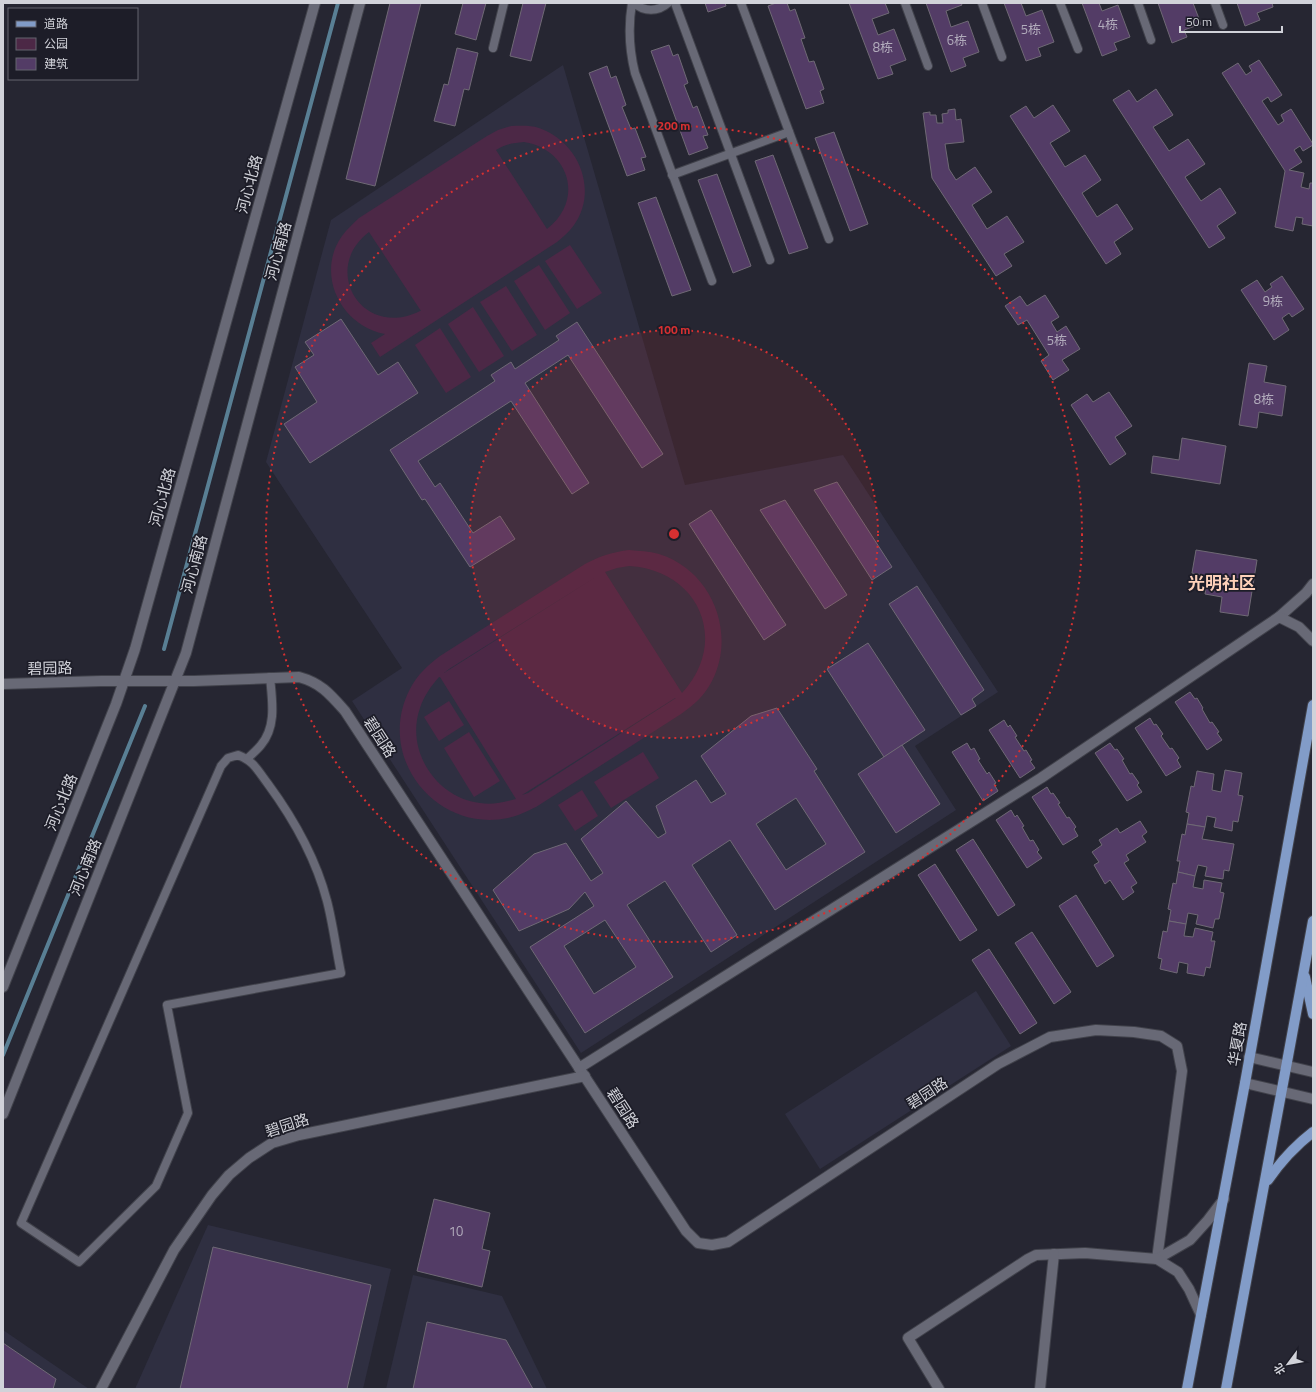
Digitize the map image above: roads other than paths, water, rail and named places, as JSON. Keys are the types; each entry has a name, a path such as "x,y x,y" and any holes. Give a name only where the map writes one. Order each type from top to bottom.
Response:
{"main road":[{"name":"华夏路","path":"1187,1389 1250,1057 1313,704"},
{"path":"1226,1389 1266,1184 1281,1091 1313,921"},
{"path":"1304,971 1313,1014"},
{"path":"1266,1184 1286,1155 1313,1132"}],"street":[{"name":"河心北路","path":"3,987 135,650 314,3"},
{"name":"河心南路","path":"3,1114 188,645 360,3"},
{"path":"582,1072 1041,778 1279,617 1306,593 1313,584"},
{"path":"1279,617 1300,627 1313,641"},
{"name":"碧园路","path":"3,684 299,677 313,681 330,694 346,711 686,1231 698,1243 712,1245 728,1242 998,1064 1050,1037 1096,1030 1134,1032 1161,1036 1177,1046 1182,1071 1157,1259"},
{"path":"1250,1057 1313,1072"},
{"name":"碧园路","path":"101,1389 174,1250 212,1195 229,1175 248,1158 272,1143 299,1135 582,1072"},
{"path":"1245,1083 1313,1099"},
{"path":"1157,1259 1190,1240 1208,1220 1224,1198"},
{"path":"939,1389 908,1338 1036,1255 1085,1253 1157,1259 1178,1272 1189,1289 1201,1315"},
{"path":"1040,1389 1054,1254"}],"lane":[{"path":"493,48 504,3"},
{"path":"633,3 638,7 652,10 659,9 668,3"},
{"path":"633,3 629,30 631,59 634,73 712,281"},
{"path":"675,3 770,260"},
{"path":"741,3 829,239"},
{"path":"905,3 928,66"},
{"path":"982,3 1002,57"},
{"path":"1060,3 1078,49"},
{"path":"1138,3 1151,40"},
{"path":"1215,3 1223,25"},
{"path":"672,175 789,132"},
{"path":"248,758 261,745 268,735 272,723 273,711 270,677"},
{"path":"238,755 248,758 278,798 298,831 314,865 326,900 340,972 167,1005 188,1113 156,1186 79,1262 21,1223 221,766 228,758 238,755"}],"waterway":[{"path":"164,649 338,3"},
{"path":"3,1055 145,706"}],"district":[{"name":"光明社区","path":"1222,583"}]}
